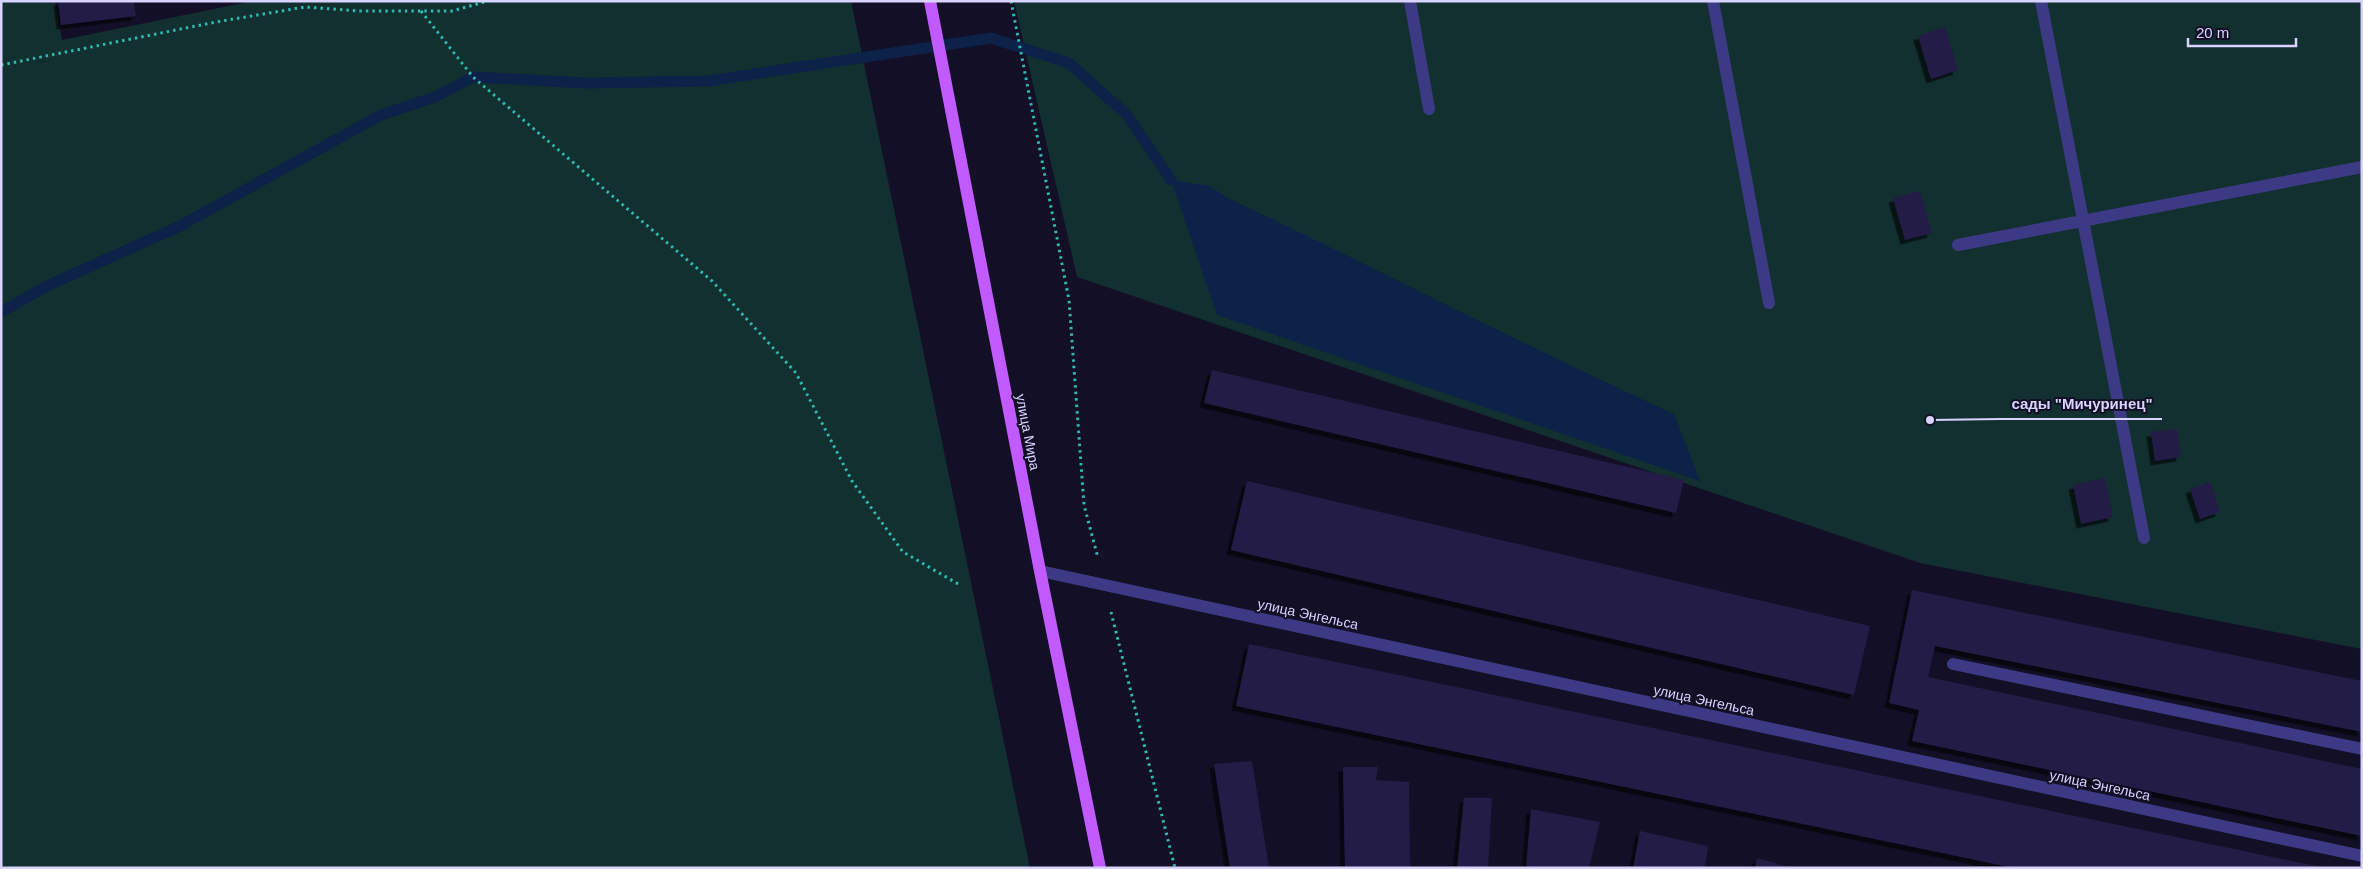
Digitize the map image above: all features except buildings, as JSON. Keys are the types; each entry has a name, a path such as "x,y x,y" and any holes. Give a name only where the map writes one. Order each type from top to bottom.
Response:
{"main road":[{"name":"улица Мира","path":"930,1 1040,571 1100,868"}],"lane":[{"path":"1410,1 1429,109"},
{"path":"1713,1 1769,303"},
{"path":"2041,1 2144,538"},
{"path":"1958,245 2362,167"},
{"name":"улица Энгельса","path":"1040,571 2362,856"},
{"path":"1953,664 2362,749"}],"path":[{"path":"1,65 112,45 216,22 305,7 358,11 452,11 488,1"},
{"path":"1011,1 1069,300 1084,505 1099,562"},
{"path":"421,11 473,77 712,281 796,373 852,481 904,552 960,585"},
{"path":"1111,610 1175,868"}],"green space":[{"path":"1,1 55,1 62,40 253,1 851,1 1030,868 1,868"},
{"path":"1014,1 2362,1 2362,649 1920,563 1077,277"}],"water":[{"path":"1171,180 1210,186 1226,197 1561,361 1674,414 1700,481 1217,315"}],"waterway":[{"path":"1,312 47,286 178,227 381,115 435,97 473,77 586,83 708,81 991,38 1069,63 1127,115 1171,180"}],"place":[{"name":"сады \"Мичуринец\"","path":"1930,420"}]}
